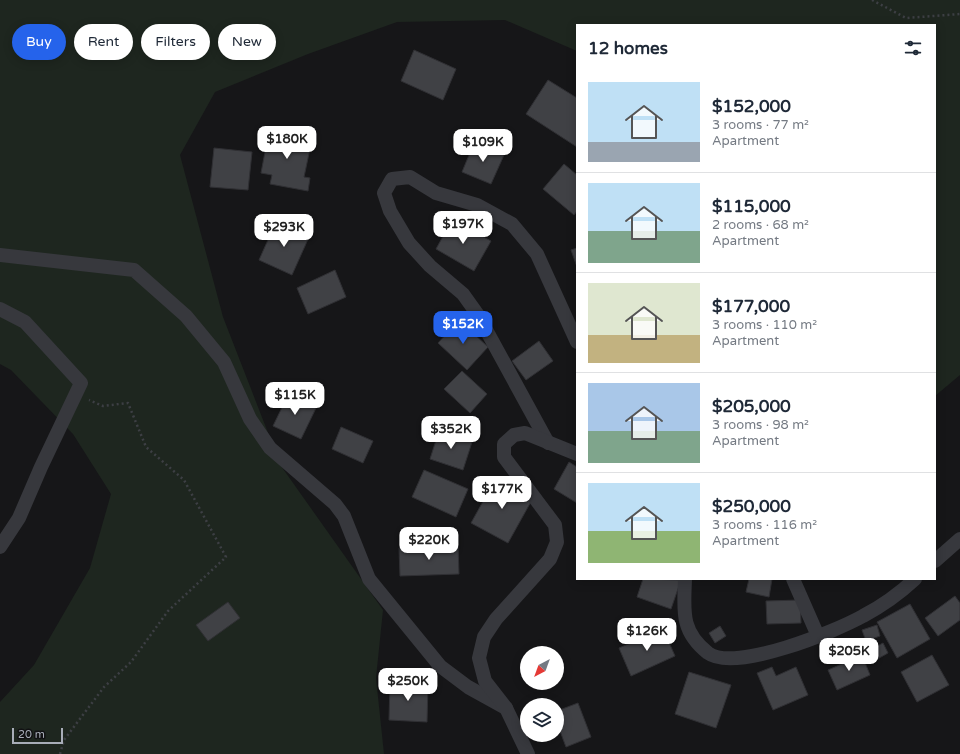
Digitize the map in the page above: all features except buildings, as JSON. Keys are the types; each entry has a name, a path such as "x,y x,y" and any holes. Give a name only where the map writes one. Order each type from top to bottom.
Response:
{"street":[{"path":"548,442 478,315 463,294 430,266 409,244 390,211 384,193 392,178 410,178 436,193 477,205 512,224 537,254 576,340"},
{"path":"0,254 134,270 186,316 224,362 250,419 270,448 335,504 344,516 369,578 440,666 468,687 506,708"},
{"path":"0,308 25,322 81,383 41,467 19,518 0,547"},
{"path":"528,754 506,708 485,681 479,658 484,637 496,619 550,559 557,542 555,525 504,457 504,444 514,435 525,433 576,454"},
{"path":"936,560 960,539"},
{"path":"685,580 684,615 692,637 709,654 730,659 757,657 818,636 863,616 902,591 914,580"},
{"path":"793,580 818,636"}],"path":[{"path":"872,0 906,18 960,14"},
{"path":"60,754 64,740 104,687 131,662 168,611 226,557 184,480 146,447 128,403 103,406 90,401 81,383"}],"shaded area":[{"path":"0,0 960,0 960,375 936,395 936,24 576,24 576,51 505,20 397,22 308,54 215,92 180,155 223,317 281,466 383,610 376,678 384,754 0,754 0,702 34,665 90,568 111,494 73,434 11,370 0,364"}]}
